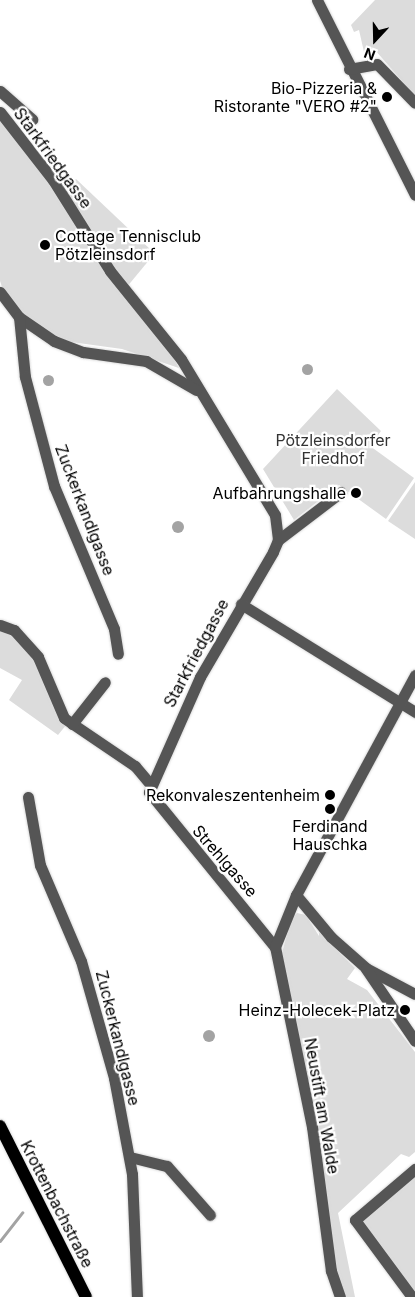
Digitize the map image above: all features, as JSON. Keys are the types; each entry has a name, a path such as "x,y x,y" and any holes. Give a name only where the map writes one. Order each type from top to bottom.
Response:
{"main road":[{"name":"Krottenbachstraße","path":"0,1126 86,1297"}],"street":[{"path":"318,0 348,69 415,194"},
{"path":"348,69 377,64 415,103"},
{"name":"Starkfriedgasse","path":"0,90 32,118"},
{"name":"Starkfriedgasse","path":"0,112 53,180 110,270 162,332 269,502 278,540"},
{"name":"Starkfriedgasse","path":"1,295 19,317 65,346 146,361 202,394"},
{"name":"Zuckerkandlgasse","path":"19,317 25,377 54,486 114,629 118,654"},
{"name":"Starkfriedgasse","path":"151,785 200,677 278,540 341,492"},
{"path":"241,604 399,705 415,712"},
{"name":"Strehlgasse","path":"0,625 14,630 38,657 64,718 128,760 151,785 152,799 275,947"},
{"path":"275,947 296,894 415,675"},
{"path":"72,724 104,682"},
{"name":"Zuckerkandlgasse","path":"28,797 40,864 87,980 130,1157 137,1297"},
{"path":"296,894 331,937 366,968 415,994"},
{"name":"Neustift am Walde","path":"275,947 312,1127 330,1262 340,1297"},
{"path":"366,968 415,1041"},
{"path":"130,1157 167,1166 210,1215"},
{"path":"412,1297 355,1220 415,1169"}],"green space":[{"path":"375,0 415,0 415,96 375,50 364,52 359,30 354,32 351,25"},
{"name":"Cottage Tennisclub Pötzleinsdorf","path":"0,121 44,172 164,340 179,368 122,349 64,341 20,313 5,296 0,281"},
{"path":"76,179 151,250 150,259 126,288 65,189"},
{"name":"Pötzleinsdorfer Friedhof","path":"337,389 381,431 370,446 414,478 386,519 339,485 294,520 263,469"},
{"path":"415,482 415,539 388,521"},
{"path":"0,628 12,632 40,663 67,724 58,735 9,700 22,680 0,668"},
{"path":"297,913 306,915 319,936 319,932 355,968 347,979 367,990 415,1052 415,1152 409,1157 401,1154 338,1213 355,1297 345,1297 333,1264 323,1163 282,953 291,919"},
{"path":"415,1165 415,1297 351,1219"}],"shaded area":[{"path":"307,363 313,369 307,375 301,369"},
{"path":"48,374 54,380 48,386 42,380"},
{"path":"178,521 184,527 178,533 172,527"},
{"path":"211,1030 214,1031 214,1041 207,1042 204,1041 203,1034 204,1031"}],"waterway":[{"path":"0,1241 22,1213"}],"place":[{"name":"Bio-Pizzeria & Ristorante \"VERO #2\"","path":"387,97"},
{"name":"Cottage Tennisclub Pötzleinsdorf","path":"45,245"},
{"name":"Aufbahrungshalle","path":"356,493"},
{"name":"Rekonvaleszentenheim","path":"330,795"},
{"name":"Ferdinand Hauschka","path":"330,809"},
{"name":"Heinz-Holecek-Platz","path":"405,1010"}]}
